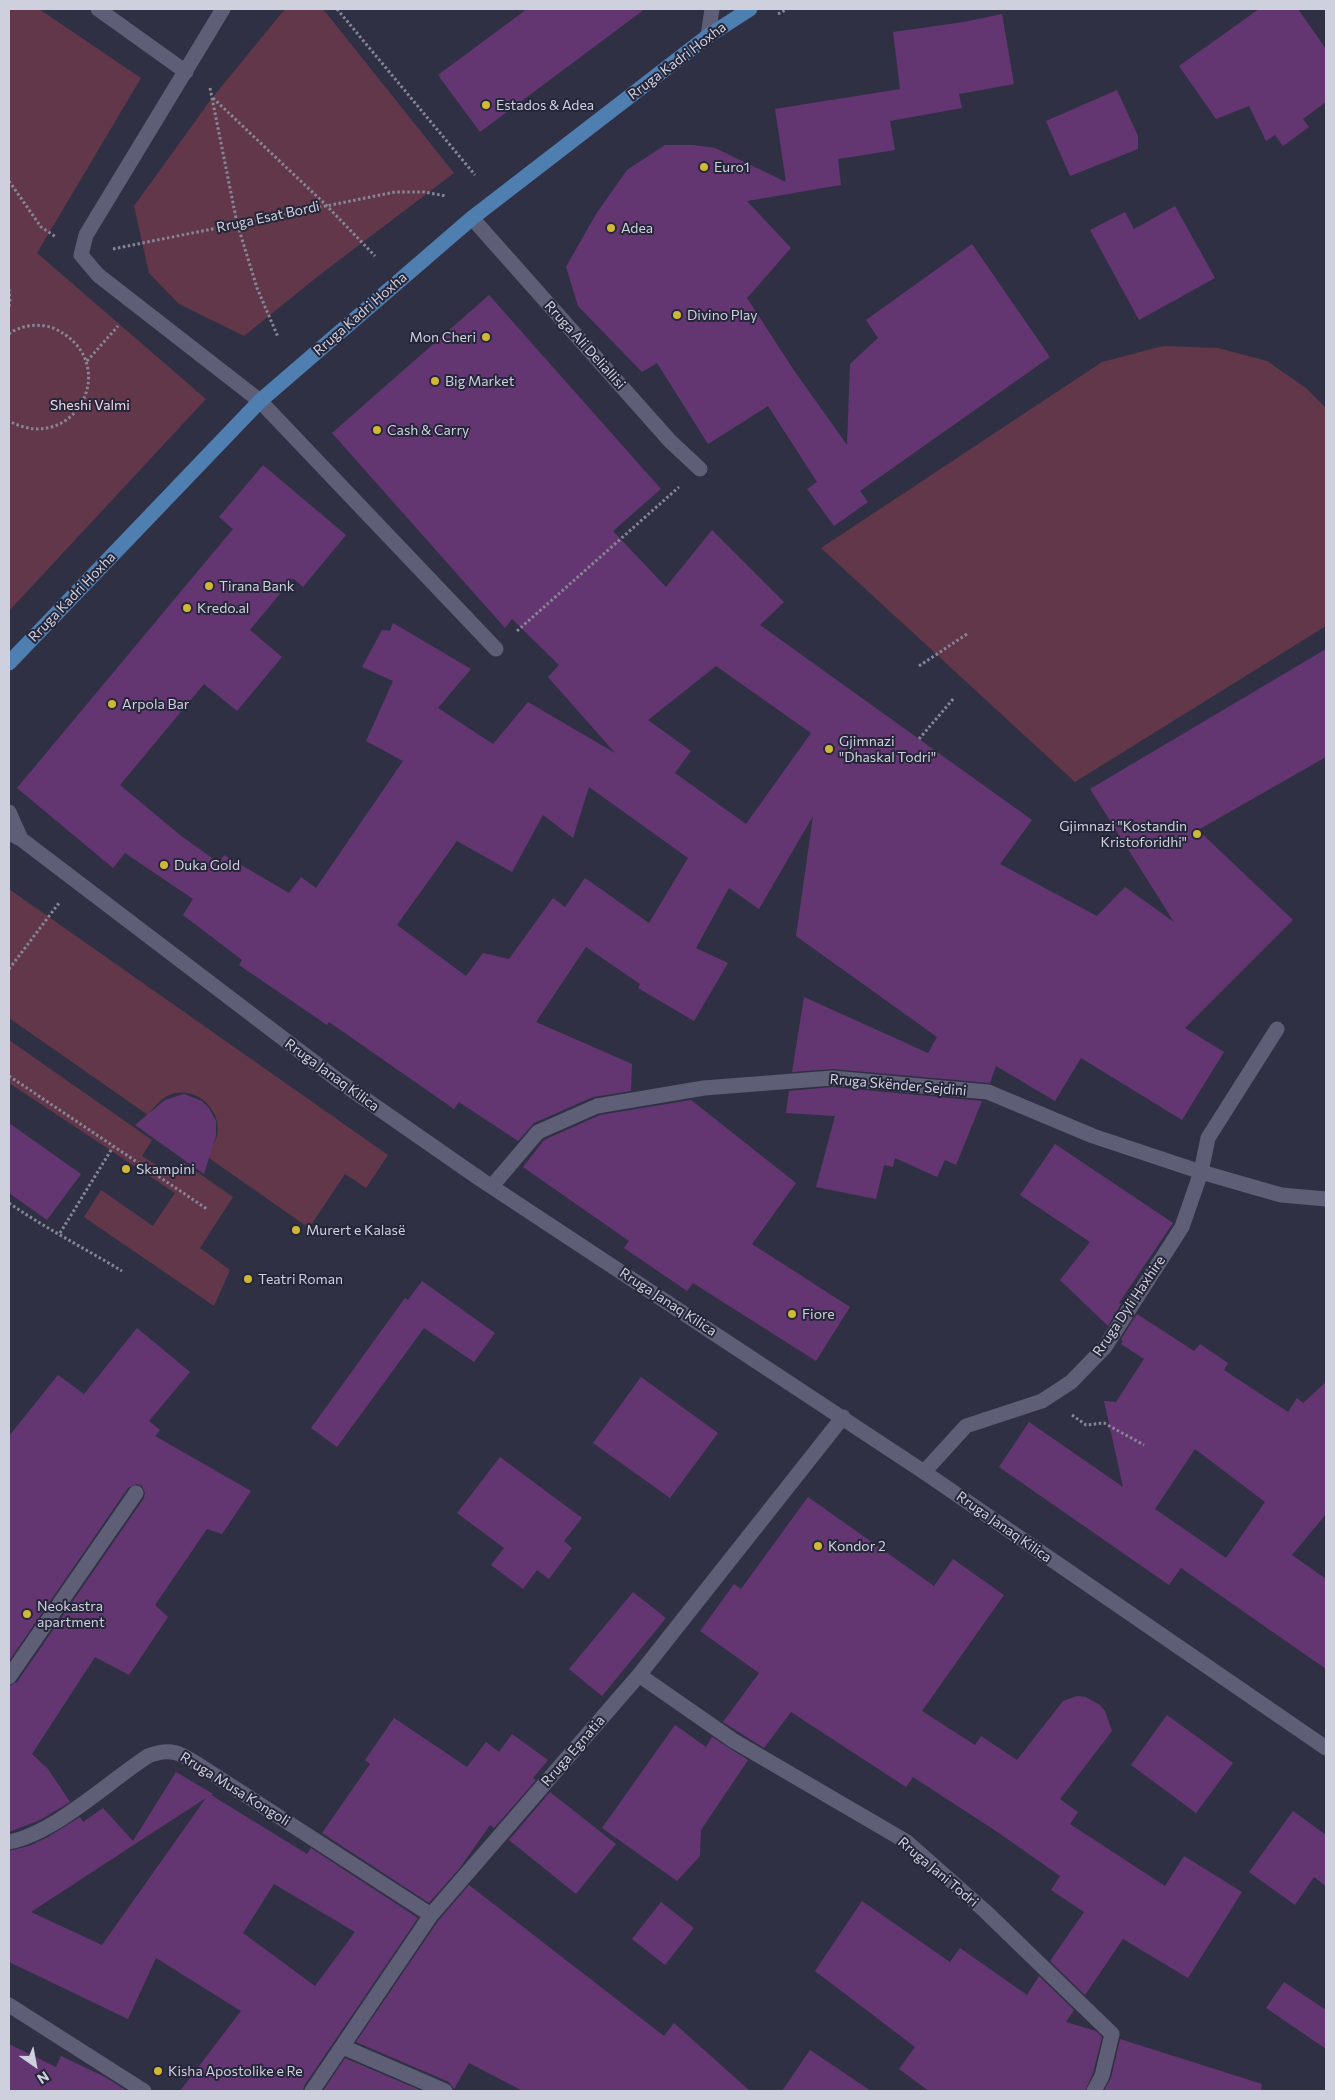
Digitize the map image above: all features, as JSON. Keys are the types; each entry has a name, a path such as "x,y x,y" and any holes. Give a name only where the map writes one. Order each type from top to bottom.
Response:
{"main road":[{"name":"Rruga Kadri Hoxha","path":"9,663 260,401 472,218 708,36 750,9"}],"street":[{"path":"98,9 186,72"},
{"path":"223,9 186,72 152,123 86,235 81,255 98,275 260,401 496,649"},
{"path":"708,36 712,9"},
{"name":"Rruga Ali Deliallisi","path":"472,218 670,441 700,469"},
{"path":"9,812 15,836"},
{"name":"Rruga Janaq Kilica","path":"15,836 339,1081 492,1186 843,1417 1326,1748"},
{"name":"Rruga Dyli Haxhire","path":"924,1472 966,1426 1042,1401 1072,1382 1105,1347 1182,1227 1201,1172 1208,1138 1277,1028"},
{"name":"Rruga Skënder Sejdini","path":"492,1186 538,1132 597,1106 704,1088 832,1078 988,1092 1093,1136 1201,1172"},
{"path":"1201,1172 1281,1195 1326,1200"},
{"name":"Rruga Egnatia","path":"312,2091 431,1914 639,1675 843,1417"},
{"path":"9,1676 136,1493"},
{"name":"Rruga Jani Todri","path":"639,1675 734,1742 907,1842 985,1911 1112,2034 1102,2076 1094,2091"},
{"name":"Rruga Musa Kongoli","path":"9,1842 18,1840 56,1822 148,1756 158,1752 176,1752 200,1765 431,1914"},
{"path":"9,2005 144,2091"},
{"path":"343,2047 445,2091"}],"path":[{"path":"337,9 475,175"},
{"path":"209,82 237,223 257,288 278,337"},
{"path":"212,98 326,205 375,256"},
{"path":"9,181 41,227 56,238"},
{"name":"Rruga Esat Bordi","path":"109,250 395,192 424,192 446,196"},
{"path":"9,289 9,307"},
{"path":"9,334 29,325 48,326 64,333 78,345 87,361 89,377 86,394 79,408 67,420 52,428 36,430 20,428 9,421"},
{"path":"87,361 119,325"},
{"path":"496,649 700,469"},
{"path":"919,666 967,634"},
{"path":"918,739 954,698"},
{"path":"9,969 62,899"},
{"path":"9,1076 206,1209"},
{"path":"60,1233 113,1146"},
{"path":"9,1202 41,1225 60,1233 122,1271"},
{"path":"1048,1396 1086,1425 1104,1422 1144,1446"}],"green space":[{"name":"Sheshi Valmi","path":"9,9 39,9 141,78 37,253 206,399 9,611"},
{"path":"285,9 323,9 454,173 317,277 244,336 179,304 149,273 134,206 212,98"},
{"path":"1163,346 1218,348 1267,361 1306,388 1326,408 1326,626 1075,782 821,548 1102,362"},
{"path":"9,889 388,1155 366,1188 345,1174 309,1228 206,1156 216,1139 218,1126 211,1108 204,1101 187,1093 177,1093 164,1098 148,1115 9,1018"},
{"path":"9,1040 152,1140 142,1156 173,1176 183,1162 233,1197 200,1248 230,1270 214,1306 84,1217 101,1190 153,1226 175,1193 9,1083"}],"building":[{"path":"527,9 645,9 480,132 438,75"},
{"path":"1259,9 1298,9 1326,49 1326,102 1303,119 1309,127 1283,146 1275,135 1266,141 1249,106 1216,119 1179,66"},
{"path":"1002,14 1014,84 959,94 962,108 890,121 895,150 838,159 841,185 747,201 791,248 747,298 793,369 847,445 850,364 878,338 866,320 972,244 1050,357 860,491 868,502 834,526 807,489 817,482 768,406 708,444 657,363 642,372 578,306 566,267 596,214 627,170 665,145 693,145 715,148 786,182 775,109 900,89 893,32 964,22"},
{"path":"1117,90 1138,136 1138,149 1070,176 1046,121"},
{"path":"1175,206 1215,278 1139,320 1090,230 1125,212 1134,229"},
{"path":"489,295 661,489 613,531 666,587 712,530 784,602 760,625 1032,820 1000,864 1097,916 1125,887 1174,922 1090,789 1326,649 1326,757 1198,830 1293,920 1185,1028 1224,1052 1182,1120 1081,1058 1055,1101 996,1066 990,1083 833,1069 792,1072 804,997 928,1053 937,1037 796,936 813,816 759,909 729,888 696,948 728,963 694,1021 638,988 640,984 586,947 536,1022 632,1064 631,1091 593,1097 534,1123 518,1141 459,1102 454,1109 329,1022 327,1025 239,965 242,960 183,915 193,899 125,853 113,868 17,788 233,529 219,517 263,465 346,535 303,587 293,578 250,630 282,657 237,711 204,684 120,785 180,835 219,863 224,855 289,893 301,877 316,888 403,761 366,741 393,681 362,667 382,630 390,631 393,623 471,669 438,708 493,744 528,702 615,753 548,677 559,665 512,619 505,628 332,433","holes":["716,666 811,733 746,824 675,773 691,751 648,720","589,787 688,858 649,923 585,878 565,907 553,898 509,959 483,953 466,976 397,925 457,841 512,872 543,815 573,838"]},
{"path":"832,1087 982,1101 956,1165 945,1160 937,1177 895,1158 893,1167 884,1165 876,1199 816,1187 835,1116 786,1113 789,1091"},
{"path":"184,1094 202,1101 209,1108 216,1121 216,1136 204,1174 135,1125 165,1100"},
{"path":"691,1100 796,1183 752,1244 850,1307 816,1361 693,1283 687,1291 624,1248 629,1241 523,1167 544,1140 600,1115"},
{"path":"9,1123 81,1174 47,1220 9,1193"},
{"path":"1055,1144 1173,1223 1119,1303 1121,1304 1108,1326 1060,1280 1090,1242 1020,1195"},
{"path":"422,1281 495,1333 474,1362 424,1328 337,1447 311,1428 405,1298 408,1300"},
{"path":"1137,1314 1194,1351 1200,1344 1228,1363 1224,1370 1288,1412 1297,1398 1303,1403 1326,1382 1326,1514 1292,1555 1326,1579 1326,1669 1181,1568 1169,1585 999,1467 1029,1422 1123,1487 1104,1401 1116,1402 1144,1359 1121,1344 1123,1341 1121,1339","holes":["1195,1449 1265,1502 1226,1558 1155,1509"]},
{"path":"137,1328 190,1372 149,1421 160,1430 155,1436 251,1491 222,1534 207,1529 155,1605 168,1617 129,1675 95,1657 32,1754 48,1769 70,1802 40,1820 9,1832 9,1686 17,1682 144,1498 145,1493 142,1486 137,1484 128,1488 9,1661 9,1436 58,1375 84,1394"},
{"path":"641,1377 718,1433 670,1498 593,1443"},
{"path":"500,1457 582,1518 564,1541 572,1548 549,1579 537,1570 523,1589 491,1565 504,1548 457,1513"},
{"path":"808,1497 934,1586 953,1559 1004,1595 922,1711 975,1745 981,1736 1017,1760 1063,1701 1077,1696 1086,1697 1100,1705 1105,1711 1112,1731 1060,1799 1078,1812 1070,1824 1165,1886 1184,1856 1242,1892 1188,1978 1123,1939 1085,1995 1050,1961 1084,1912 1051,1890 1060,1876 999,1833 913,1777 906,1787 791,1712 764,1748 723,1722 759,1673 700,1631 734,1584 741,1589"},
{"path":"633,1592 666,1618 602,1696 569,1669"},
{"path":"1167,1715 1233,1763 1196,1813 1131,1765"},
{"path":"394,1718 467,1767 486,1742 499,1752 512,1734 548,1760 533,1778 536,1780 494,1828 490,1825 459,1869 429,1903 322,1833 370,1764 365,1760"},
{"path":"675,1725 706,1747 712,1737 748,1760 701,1830 700,1856 677,1881 602,1828"},
{"path":"176,1772 307,1854 311,1848 418,1918 304,2086 303,2091 180,2091 241,2011 156,1958 128,2019 9,1962 9,1851 29,1846 48,1837 80,1817 83,1822 103,1808 133,1841","holes":["206,1798 102,1945 31,1912 135,1844","274,1884 355,1932 315,1986 243,1933"]},
{"path":"550,1792 616,1844 576,1894 509,1840"},
{"path":"1293,1811 1326,1835 1326,1886 1314,1877 1295,1905 1249,1872"},
{"path":"469,1885 664,2036 674,2023 750,2091 523,2091 469,2063 454,2089 449,2082 356,2042 438,1921"},
{"path":"862,1901 950,1962 960,1948 1027,1995 1039,1976 1074,2010 1066,2022 1096,2031 1102,2037 1093,2073 1085,2091 929,2091 899,2069 915,2047 815,1971"},
{"path":"661,1902 694,1928 665,1965 632,1939"},
{"path":"1284,1982 1326,2010 1326,2049 1266,2008"},
{"path":"1120,2039 1262,2084 1261,2091 1104,2091 1111,2078"},
{"path":"9,2044 56,2067 61,2056 105,2077 127,2091 9,2091"},
{"path":"810,2050 871,2091 782,2091"},
{"path":"345,2058 422,2091 323,2091"}],"place":[{"name":"Estados & Adea","path":"486,105"},
{"name":"Euro1","path":"704,167"},
{"name":"Adea","path":"611,228"},
{"name":"Divino Play","path":"677,315"},
{"name":"Mon Cheri","path":"486,337"},
{"name":"Big Market","path":"435,381"},
{"name":"Cash & Carry","path":"377,430"},
{"name":"Tirana Bank","path":"209,586"},
{"name":"Kredo.al","path":"187,608"},
{"name":"Arpola Bar","path":"112,704"},
{"name":"Gjimnazi \"Dhaskal Todri\"","path":"829,749"},
{"name":"Gjimnazi \"Kostandin Kristoforidhi\"","path":"1197,834"},
{"name":"Duka Gold","path":"164,865"},
{"name":"Skampini","path":"126,1169"},
{"name":"Murert e Kalasë","path":"296,1230"},
{"name":"Teatri Roman","path":"248,1279"},
{"name":"Fiore","path":"792,1314"},
{"name":"Kondor 2","path":"818,1546"},
{"name":"Neokastra apartment","path":"27,1614"},
{"name":"Kisha Apostolike e Re","path":"158,2071"}]}
